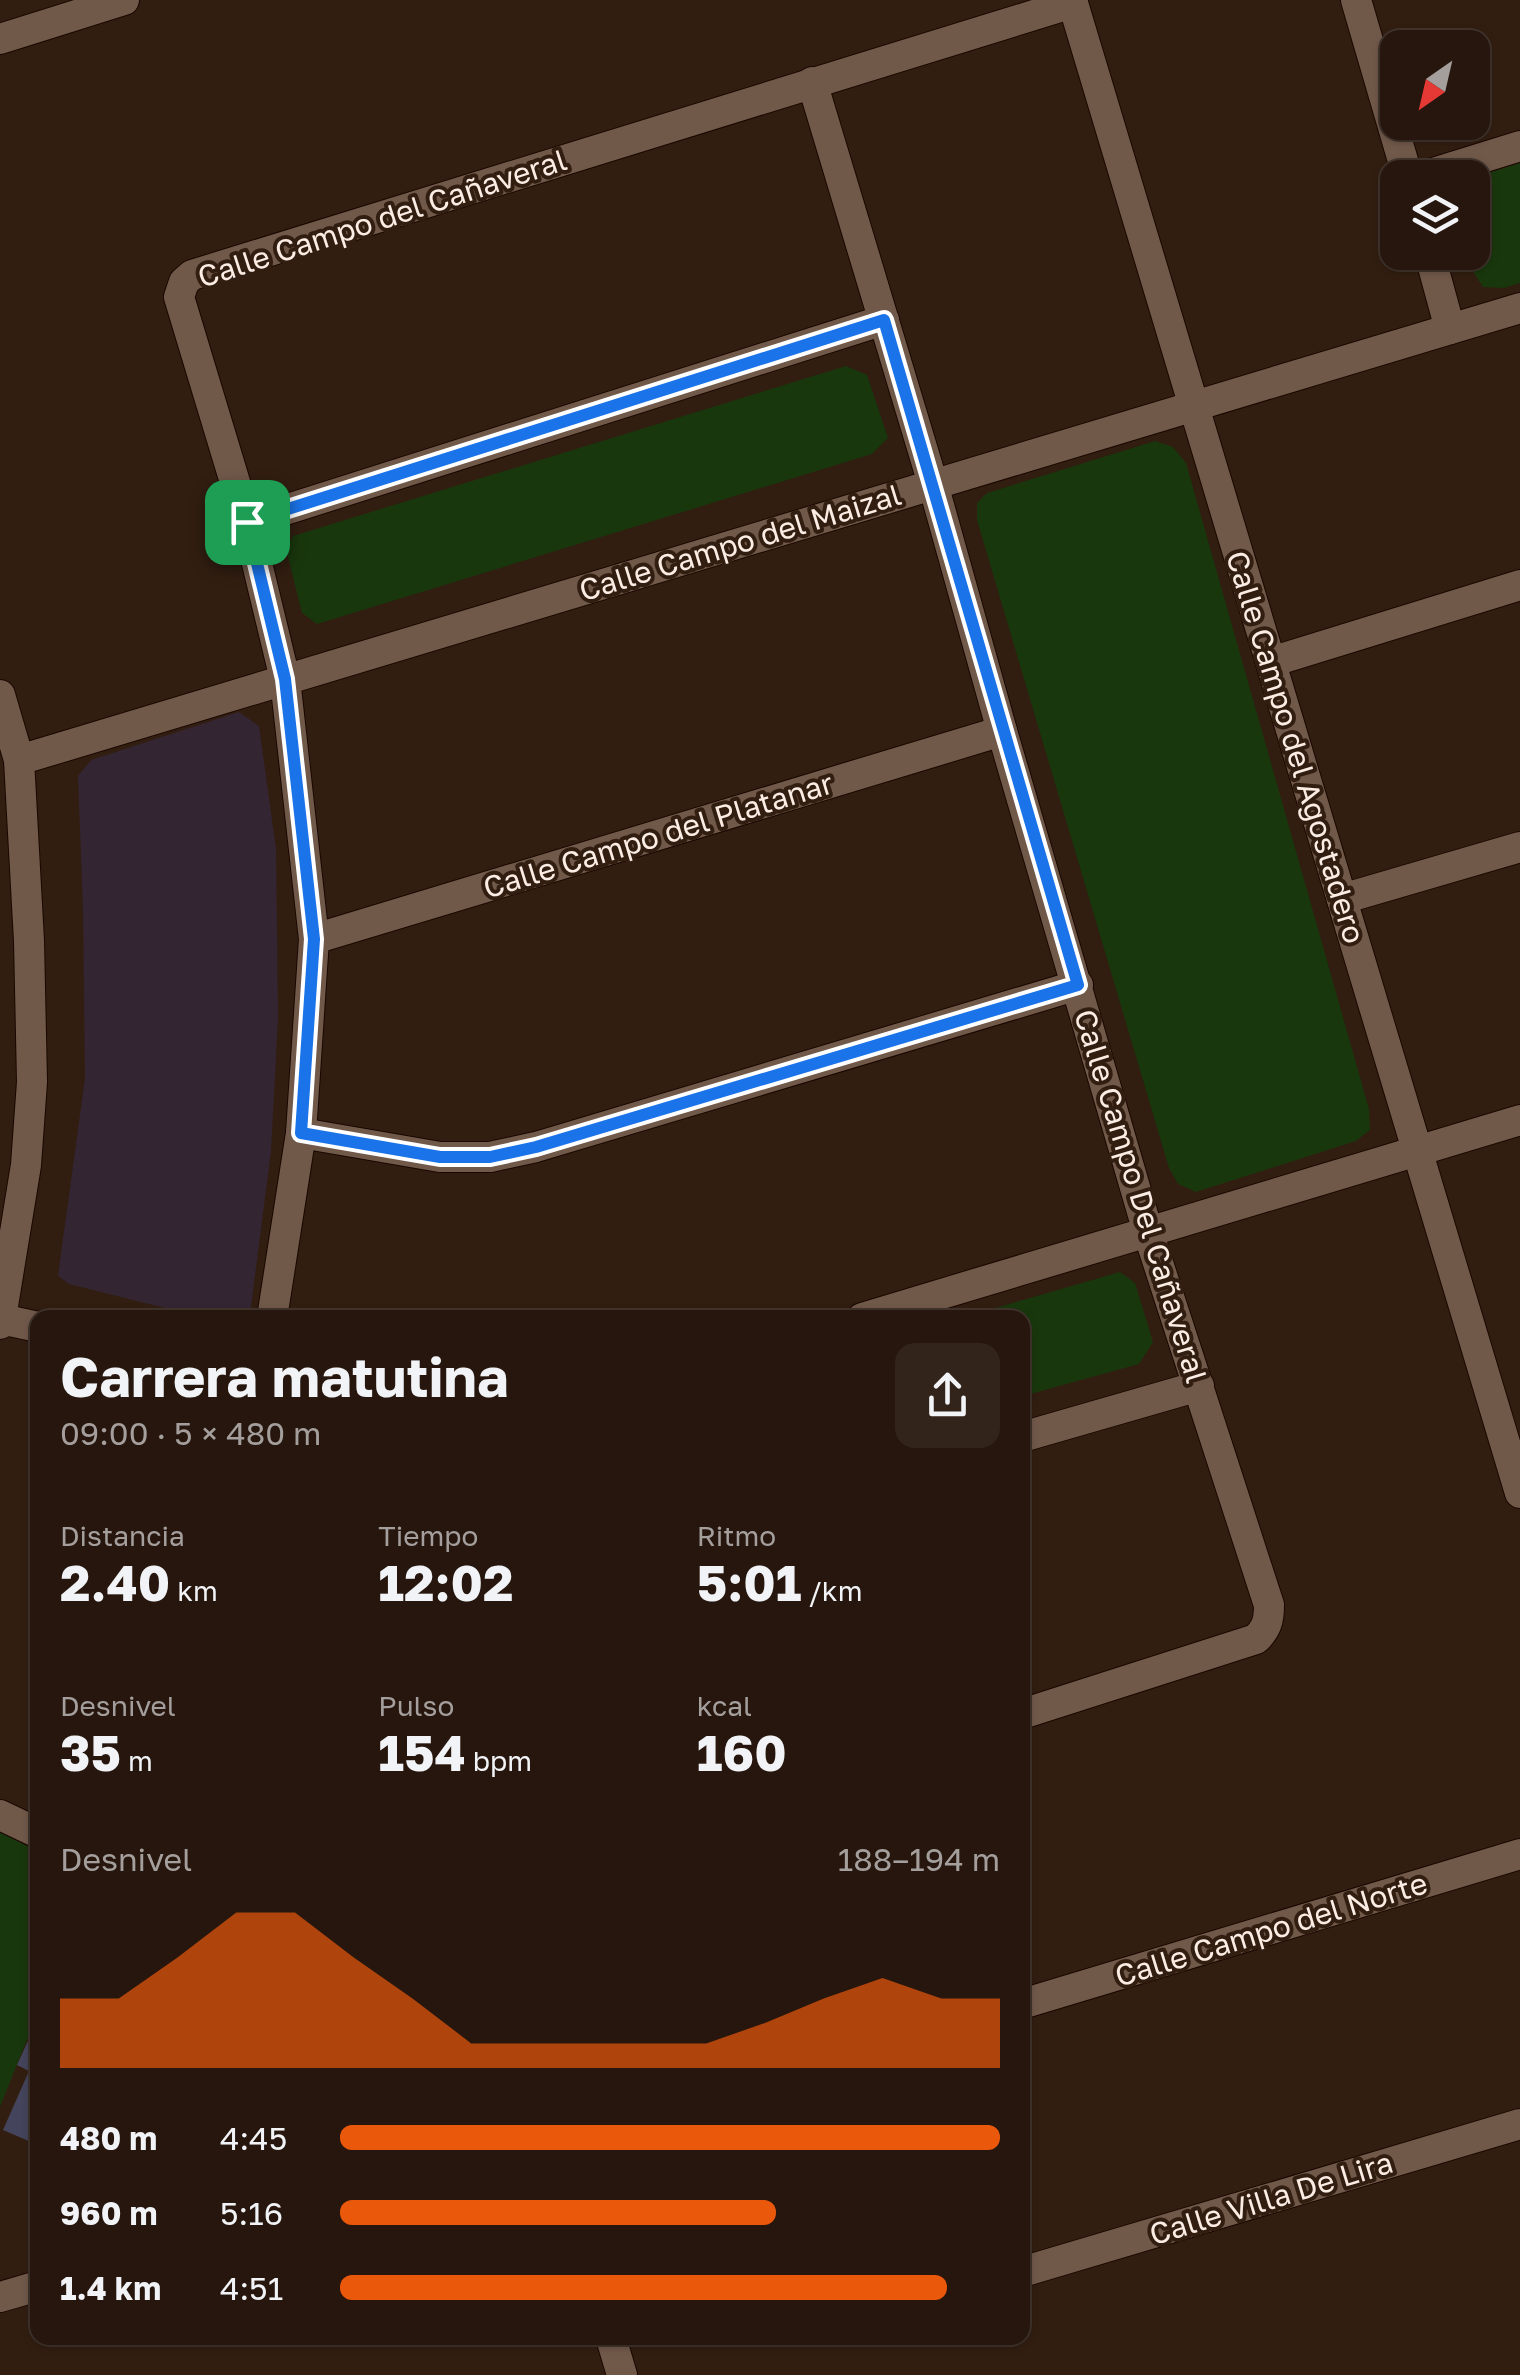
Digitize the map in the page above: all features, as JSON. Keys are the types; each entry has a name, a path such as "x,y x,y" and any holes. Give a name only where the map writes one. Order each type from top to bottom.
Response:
{"street":[{"path":"0,40 124,0"},
{"path":"1356,0 1403,160"},
{"name":"Calle Campo del Cañaveral","path":"273,1310 301,1133 314,939 285,679 247,522 179,297 184,282 192,275 1073,2"},
{"name":"Calle Campo del Agostadero","path":"1073,2 1520,1493"},
{"name":"Calle Campo Del Cañaveral","path":"812,82 934,484 1148,1232 1269,1605 1265,1630 1256,1638 1030,1711"},
{"path":"1475,160 1520,146"},
{"path":"1434,270 1450,329"},
{"name":"Calle Campo del Maizal","path":"18,760 1520,308"},
{"path":"247,522 884,320"},
{"path":"1271,662 1520,585"},
{"path":"0,695 18,760 30,942 32,1082 26,1166 1,1321 30,1326"},
{"name":"Calle Campo del Platanar","path":"314,939 1002,731"},
{"path":"1342,899 1520,848"},
{"path":"301,1133 440,1157 490,1157 536,1147 1078,985"},
{"path":"889,1310 1520,1120"},
{"path":"1030,1435 1199,1386"},
{"path":"0,1816 30,1829"},
{"name":"Calle Campo del Norte","path":"1030,2002 1520,1854"},
{"name":"Calle Villa De Lira","path":"1030,2270 1520,2124"},
{"path":"0,2297 30,2288"},
{"path":"613,2345 622,2375"}],"shaded area":[{"path":"239,712 259,726 276,849 278,1018 271,1151 251,1310 173,1310 69,1284 58,1276 85,1078 78,776 91,760"}],"green space":[{"path":"1520,163 1520,283 1504,288 1483,287 1472,270 1490,270 1490,173"},
{"path":"846,366 867,375 888,438 872,454 317,624 302,613 286,549 293,536"},
{"path":"1155,441 1173,447 1186,463 1369,1109 1370,1130 1356,1141 1196,1192 1178,1184 1169,1168 977,520 977,503 987,493"},
{"path":"1120,1272 1135,1283 1153,1342 1139,1364 1030,1394 1030,1310 988,1310"},
{"path":"0,1832 30,1848 30,2032 0,2107"}],"building":[{"path":"30,2037 30,2142 3,2130 29,2071 17,2065"}],"route":[{"path":"884,320 1078,985 536,1147 490,1157 440,1157 301,1133 314,939 285,679 247,522 884,320"}]}
